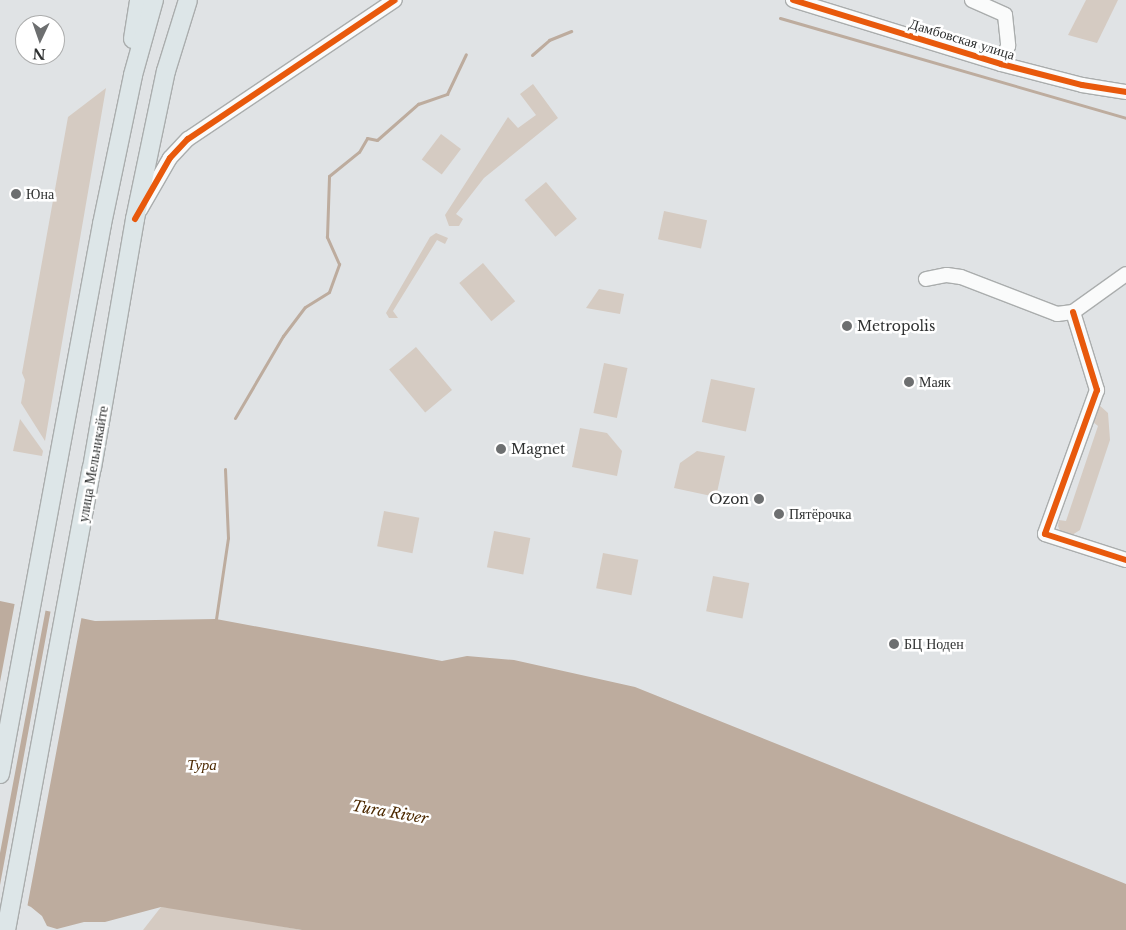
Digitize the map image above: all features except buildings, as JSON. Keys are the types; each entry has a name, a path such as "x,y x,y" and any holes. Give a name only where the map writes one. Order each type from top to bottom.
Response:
{"main road":[{"path":"133,75 133,38 139,0"},
{"path":"0,774 133,75 154,0"},
{"name":"улица Мельникайте","path":"6,930 92,468 135,219 166,71 188,0"}],"street":[{"path":"135,219 170,158 188,139 395,0"},
{"name":"Дамбовская улица","path":"793,0 1001,64 1082,86 1126,92"},
{"path":"972,0 1005,15 1008,46 1001,64"},
{"path":"926,279 936,276 961,277 1042,310 1057,314 1073,312 1126,274"},
{"path":"1073,312 1097,390 1045,534 1126,560"}],"shaded area":[{"path":"1086,0 1118,0 1097,43 1068,35"},
{"path":"533,84 558,118 484,178 456,214 463,219 459,226 449,226 445,215 508,117 518,128 536,115 520,94"},
{"path":"106,88 45,441 21,403 25,380 22,373 68,117"},
{"path":"441,134 461,149 442,175 422,160"},
{"path":"546,182 577,219 555,237 525,200"},
{"path":"664,211 707,220 701,249 658,239"},
{"path":"436,233 448,238 445,244 437,240 393,311 398,318 389,318 386,313 430,237"},
{"path":"483,263 515,301 491,321 459,283"},
{"path":"599,289 624,294 620,314 586,308"},
{"path":"416,347 452,390 425,412 389,369"},
{"path":"604,363 627,368 617,418 593,413"},
{"path":"711,379 755,388 746,431 702,422"},
{"path":"1098,404 1108,413 1110,440 1080,530 1072,535 1060,531 1058,526 1059,520 1066,521 1098,426 1093,422"},
{"path":"20,419 43,451 42,456 13,451"},
{"path":"580,428 607,433 622,451 617,476 572,467"},
{"path":"697,451 725,456 716,497 674,488 680,463"},
{"path":"384,511 419,518 412,553 377,546"},
{"path":"494,531 530,538 523,574 487,567"},
{"path":"603,553 638,560 631,595 596,588"},
{"path":"713,576 749,583 742,618 706,611"},
{"path":"161,907 184,909 302,930 143,930"}],"water":[{"name":"Тура","path":"0,601 95,621 216,619 442,661 467,656 514,660 635,687 1126,884 1126,930 302,930 161,907 105,922 84,922 57,929 47,926 42,916 31,907 18,901 0,903"}],"pier":[{"path":"15,602 46,608 0,853 0,682"},
{"path":"51,609 82,615 27,908 18,903 0,905 0,885"}],"waterway":[{"path":"780,18 1126,118"},
{"path":"532,55 549,40 571,31"},
{"path":"235,418 283,336 305,307 329,292 339,264 327,237 329,176 359,152 367,138 377,140 418,104 447,94 466,54"},
{"path":"216,619 228,538 225,469"}],"cycle path":[{"path":"135,219 170,158 188,139 395,0"},
{"path":"793,0 1001,64 1082,85 1126,92"},
{"path":"1073,312 1097,390 1045,534 1126,560"}],"place":[{"name":"Юна","path":"16,194"},
{"name":"Metropolis","path":"847,326"},
{"name":"Маяк","path":"909,382"},
{"name":"Magnet","path":"501,449"},
{"name":"Ozon","path":"759,499"},
{"name":"Пятёрочка","path":"779,514"},
{"name":"БЦ Ноден","path":"894,644"}],"water label":[{"name":"Tura River","path":"390,812"}]}
